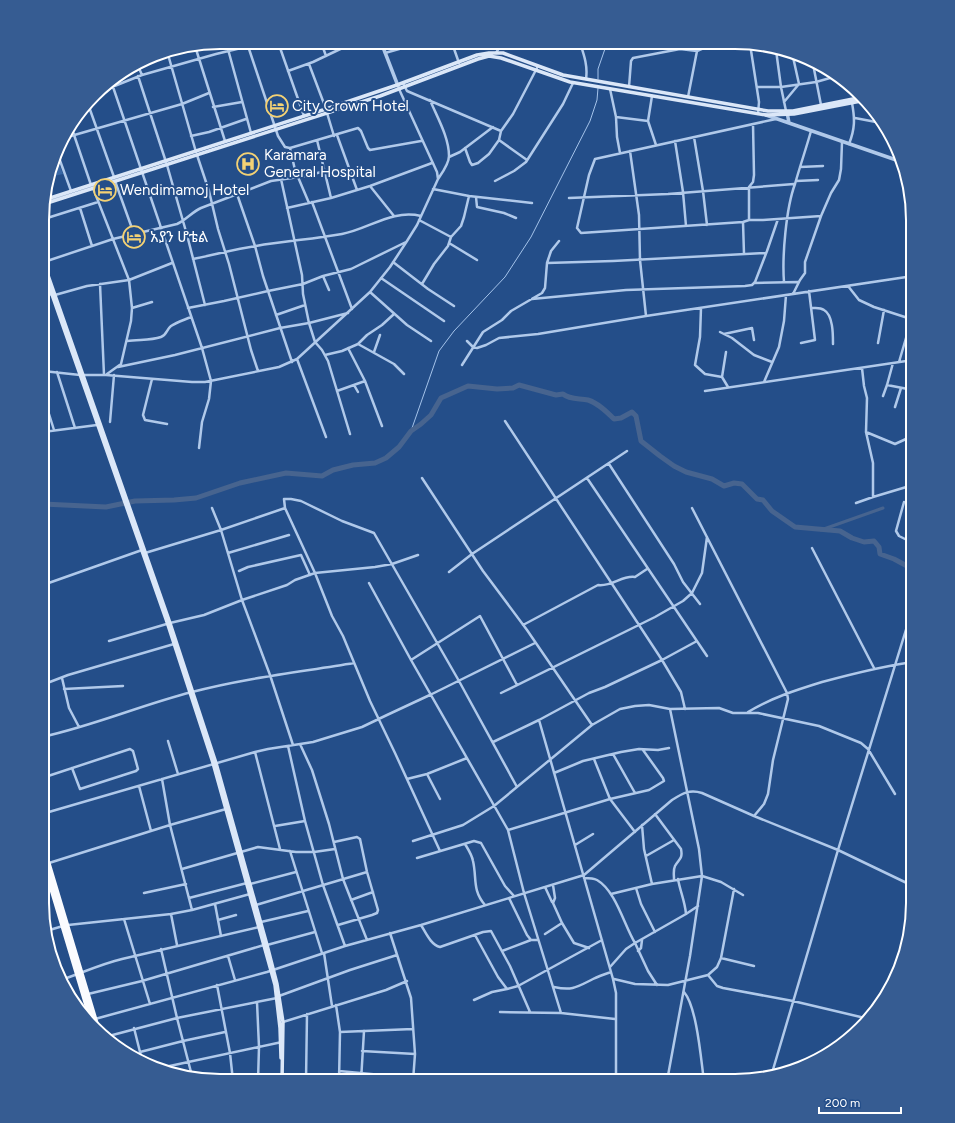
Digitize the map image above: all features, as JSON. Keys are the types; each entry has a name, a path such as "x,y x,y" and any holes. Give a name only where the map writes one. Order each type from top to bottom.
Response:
{"highway":[{"path":"49,863 88,1011"},
{"path":"49,880 65,926"},
{"path":"79,974 95,1019"}],"main road":[{"path":"50,202 92,186 197,154 398,87 484,54 496,53 510,55 563,75 688,98 758,112 766,115 858,102"},
{"path":"459,64 484,57 495,56 536,71 573,82 758,112 768,111 787,113 855,98"},
{"path":"226,144 251,133 275,128 304,116 327,111"},
{"path":"50,198 92,186"},
{"path":"49,278 192,692 215,763 239,852"},
{"path":"49,283 54,295"},
{"path":"82,375 97,425 120,485"},
{"path":"168,624 192,692"},
{"path":"215,763 226,809 261,922 273,970 283,1022 281,1074"},
{"path":"249,884 250,894 259,927 266,945"},
{"path":"278,997 282,1042"}],"street":[{"path":"200,448 202,422 209,399 211,381 202,348 113,87 138,76 234,49"},
{"path":"249,49 275,128 285,147 290,148 359,129 370,150 422,141"},
{"path":"280,49 304,116"},
{"path":"324,49 326,56"},
{"path":"288,71 309,64 340,49"},
{"path":"384,49 398,87 437,172 438,179"},
{"path":"385,53 399,49"},
{"path":"454,49 459,64"},
{"path":"496,53 498,49"},
{"path":"582,49 586,60 588,80"},
{"path":"629,87 631,61 633,58 680,50 697,51 702,49"},
{"path":"751,49 757,87 758,112"},
{"path":"196,50 226,144"},
{"path":"229,50 246,119 251,133"},
{"path":"688,98 697,51"},
{"path":"777,54 781,88 789,123"},
{"path":"169,57 191,136 209,191 247,336 258,371"},
{"path":"794,59 799,84"},
{"path":"309,64 357,190"},
{"path":"465,148 470,162 475,165 489,154 500,140 502,131 513,114 538,66"},
{"path":"814,69 822,105"},
{"path":"140,70 142,75"},
{"path":"138,76 151,113 184,221 205,305"},
{"path":"757,87 781,88 830,78"},
{"path":"495,181 521,166 527,160 560,109 573,82"},
{"path":"784,102 799,84"},
{"path":"403,85 407,91 502,131"},
{"path":"609,89 616,117 620,153"},
{"path":"105,375 121,364 127,341 132,308 129,280 98,202 74,135 182,104 209,93"},
{"path":"652,96 648,121 656,145"},
{"path":"49,371 82,375 114,375 192,382 211,381 279,367 297,359 370,292 394,262 408,241 420,218 449,158 446,140 430,100"},
{"path":"213,107 242,102"},
{"path":"849,144 854,133 855,118 852,103"},
{"path":"90,110 134,234"},
{"path":"766,115 895,160"},
{"path":"616,117 648,121"},
{"path":"855,118 875,122"},
{"path":"191,136 221,128 246,119"},
{"path":"777,119 595,159 591,169 577,228 582,233 821,216"},
{"path":"749,220 749,187 753,182 754,175 754,124"},
{"path":"449,158 493,127"},
{"path":"784,282 784,256 788,218 795,183 811,131"},
{"path":"694,138 707,225"},
{"path":"317,140 331,198"},
{"path":"500,140 527,160"},
{"path":"675,141 684,192 686,226"},
{"path":"793,294 798,282 805,273 805,262 821,216 831,193 839,180 842,142"},
{"path":"290,148 308,203"},
{"path":"630,151 640,229 640,260 646,316"},
{"path":"60,160 71,191"},
{"path":"287,208 331,198 370,186 432,162"},
{"path":"800,167 823,166"},
{"path":"49,260 113,239 184,221 196,210 270,180 325,171"},
{"path":"281,179 302,275 305,305 309,323 315,342 328,361 350,434"},
{"path":"569,198 636,196 818,180"},
{"path":"370,186 394,216"},
{"path":"433,189 476,197 532,203"},
{"path":"237,194 292,362"},
{"path":"422,284 434,264 448,246 451,237 461,226 469,196"},
{"path":"476,197 477,207 504,213 516,218"},
{"path":"49,217 98,202"},
{"path":"312,202 326,236 352,309"},
{"path":"80,208 92,246"},
{"path":"193,259 255,246 340,235 357,231 394,216 415,215 451,237"},
{"path":"753,283 778,219"},
{"path":"743,222 744,254"},
{"path":"188,308 238,298 268,290 303,284 323,276 351,270 408,241"},
{"path":"462,365 483,332 502,320 511,311 542,293 545,288 547,263 551,251 559,241"},
{"path":"449,243 476,260"},
{"path":"547,263 640,260 766,253"},
{"path":"394,262 454,306"},
{"path":"49,295 100,284 129,280 172,263"},
{"path":"323,276 329,290"},
{"path":"467,342 478,348 486,346 499,338 538,334 646,316 906,277"},
{"path":"381,278 444,321"},
{"path":"532,299 626,290 643,291 745,286 753,283 798,282"},
{"path":"100,284 105,375"},
{"path":"848,286 859,300 874,308 906,317"},
{"path":"802,343 815,340 809,291"},
{"path":"370,292 407,325 431,341"},
{"path":"764,382 779,347 784,321 786,295"},
{"path":"132,308 152,302"},
{"path":"276,315 305,305"},
{"path":"701,308 700,337 695,365 705,374 722,376"},
{"path":"811,308 823,309 827,311 831,322 833,344"},
{"path":"878,343 884,310"},
{"path":"118,367 139,364 247,336 309,323 349,312"},
{"path":"325,355 358,344 394,314"},
{"path":"127,341 135,339 152,340 162,337 166,335 170,327 191,317"},
{"path":"724,334 752,328 754,340"},
{"path":"720,332 732,338 754,355 772,362"},
{"path":"374,352 380,334"},
{"path":"899,362 906,338"},
{"path":"358,344 394,364 404,374"},
{"path":"348,348 365,381 382,426"},
{"path":"726,352 722,376 728,388"},
{"path":"297,359 326,437"},
{"path":"704,391 906,361"},
{"path":"882,396 887,385 893,363"},
{"path":"862,368 867,398 866,432 873,463 873,497"},
{"path":"57,372 74,428"},
{"path":"110,422 114,375"},
{"path":"152,379 143,415 146,420 167,424"},
{"path":"337,391 365,381"},
{"path":"354,385 358,392"},
{"path":"887,385 906,389"},
{"path":"895,407 901,388"},
{"path":"49,414 54,430"},
{"path":"505,421 662,660 681,692 686,709"},
{"path":"49,431 97,425"},
{"path":"866,432 895,444 906,439"},
{"path":"449,572 472,554 627,451"},
{"path":"608,464 674,564 683,582 700,604"},
{"path":"422,478 472,554 592,725"},
{"path":"587,478 707,656"},
{"path":"856,503 906,487"},
{"path":"440,851 352,663 343,636 332,616 315,573 285,508 284,499 301,501 342,521 374,533 459,681 517,787"},
{"path":"904,502 896,532 898,536 906,540"},
{"path":"212,508 221,530 242,600 270,675 293,745"},
{"path":"49,583 144,551 221,530 285,508"},
{"path":"692,508 787,693 788,699 773,760 768,794 764,804 754,816"},
{"path":"228,553 289,535"},
{"path":"501,693 674,607 692,593 702,573 707,536"},
{"path":"812,548 874,668"},
{"path":"239,571 248,567 301,555 310,574"},
{"path":"109,641 204,615 287,585 310,574 375,567 392,564 418,555"},
{"path":"523,625 598,585 602,586 612,583 628,576 635,577 647,569"},
{"path":"369,583 508,830 524,893 561,1013"},
{"path":"411,660 480,616 517,685"},
{"path":"773,1070 868,749 906,629"},
{"path":"493,742 539,720 589,693 662,660 697,641"},
{"path":"49,812 255,752 330,738 362,727 535,643"},
{"path":"49,683 115,660 174,644"},
{"path":"49,736 80,728 192,692 270,675 352,663"},
{"path":"747,713 761,704 787,693 874,668 906,663"},
{"path":"62,678 69,708 80,728"},
{"path":"64,689 123,686"},
{"path":"413,841 463,825 494,806 592,725 620,709 635,706 649,705 670,709 719,708 733,713 758,713 819,726 861,743 868,749 895,794"},
{"path":"668,1074 686,981 702,876 699,849 670,709"},
{"path":"539,720 613,979 616,993 616,1074"},
{"path":"168,741 178,774"},
{"path":"300,744 312,770 334,842 343,879 367,940"},
{"path":"288,746 305,821 323,885 345,946"},
{"path":"554,773 583,761 613,754 639,749 658,750 669,748"},
{"path":"49,776 72,768 130,749 133,751 138,769 136,771 80,789 72,768"},
{"path":"508,830 610,799 649,790 664,781 644,750"},
{"path":"255,752 280,850"},
{"path":"613,754 635,792"},
{"path":"407,779 427,774 467,758"},
{"path":"594,759 610,799 634,832"},
{"path":"427,774 440,799"},
{"path":"162,779 170,824 192,910"},
{"path":"139,786 151,831"},
{"path":"584,877 672,800 687,792 694,791 838,850 906,883"},
{"path":"49,863 170,824 226,809"},
{"path":"655,814 674,840 682,854 680,860 675,866 674,879"},
{"path":"275,826 305,821"},
{"path":"642,825 644,849 652,884"},
{"path":"575,844 592,834"},
{"path":"334,842 359,838 378,910 376,913 338,926"},
{"path":"646,856 674,840"},
{"path":"416,858 474,841 481,843 505,886 514,896"},
{"path":"465,844 473,861 477,893 485,905"},
{"path":"182,869 258,847 314,852 335,849"},
{"path":"290,851 308,911 323,953 329,979 332,1006"},
{"path":"189,898 296,872"},
{"path":"256,905 367,872"},
{"path":"611,894 674,879 702,876 721,882 743,896"},
{"path":"95,1019 273,970 345,946 421,926 514,896 584,877 597,880 611,894 648,971 657,985"},
{"path":"678,879 679,887 686,906 686,914"},
{"path":"144,893 186,884"},
{"path":"553,885 555,892 553,903"},
{"path":"544,887 574,943 589,948"},
{"path":"636,888 640,904 655,932"},
{"path":"613,979 635,984 668,985 708,975 716,967 721,958 734,889"},
{"path":"351,900 373,892"},
{"path":"51,930 65,926 171,914 192,910 250,894"},
{"path":"509,898 523,928 531,940"},
{"path":"215,904 221,936"},
{"path":"610,967 626,949 698,906"},
{"path":"261,922 308,911"},
{"path":"171,914 177,945"},
{"path":"218,920 236,915"},
{"path":"124,919 134,956 150,1004"},
{"path":"545,934 562,923"},
{"path":"421,926 433,944 440,947 488,930 492,931 510,966 530,1012"},
{"path":"67,978 101,964 259,927"},
{"path":"87,994 142,981 315,932"},
{"path":"390,934 407,981 411,998 414,1029 413,1074"},
{"path":"474,935 503,986 507,989"},
{"path":"502,950 531,940 538,940"},
{"path":"474,1000 492,992 518,986 602,940"},
{"path":"638,951 641,948 642,940"},
{"path":"161,949 191,1072"},
{"path":"111,1035 177,1018 278,997 350,970 397,955"},
{"path":"228,956 235,980"},
{"path":"721,958 754,966"},
{"path":"553,987 565,990 574,989 596,977 611,972"},
{"path":"708,975 717,986 723,988 793,1001 862,1017"},
{"path":"283,1022 386,990 407,981"},
{"path":"218,985 225,1032 230,1053 232,1074"},
{"path":"684,992 688,997 693,1015 703,1074"},
{"path":"257,1002 259,1047 258,1074"},
{"path":"336,1005 340,1032 339,1071 376,1074"},
{"path":"500,1012 561,1013 615,1019"},
{"path":"306,1074 307,1014"},
{"path":"134,1028 140,1052 225,1032"},
{"path":"340,1032 414,1029"},
{"path":"361,1072 364,1031"},
{"path":"171,1067 282,1042"},
{"path":"362,1051 414,1054"}],"shaded area":[{"path":"59,163 63,174 55,176"}],"waterway":[{"path":"598,79 598,69 605,49"},
{"path":"411,431 439,351 454,331 505,277 531,237 590,121 597,100 598,88"},
{"path":"49,504 106,507 135,501 196,498 240,483 286,473 322,476 333,470 353,465 375,463 386,458 399,447 411,431 431,415 441,398 468,386 497,389 513,388 519,385 556,395 563,394 572,398 592,401 599,405 614,419 621,418 632,412 636,416 641,441 674,466 686,472 712,479 724,486 734,483 742,484 757,499 763,500 772,511 795,527 840,531 852,538 864,542 874,541 879,547 880,554 906,565"},
{"path":"821,530 883,508"}],"place":[{"name":"City Crown Hotel","path":"277,106"},
{"name":"Karamara General Hospital","path":"248,164"},
{"name":"Wendimamoj Hotel","path":"105,190"},
{"name":"አያን ሆቴል","path":"134,237"}]}
